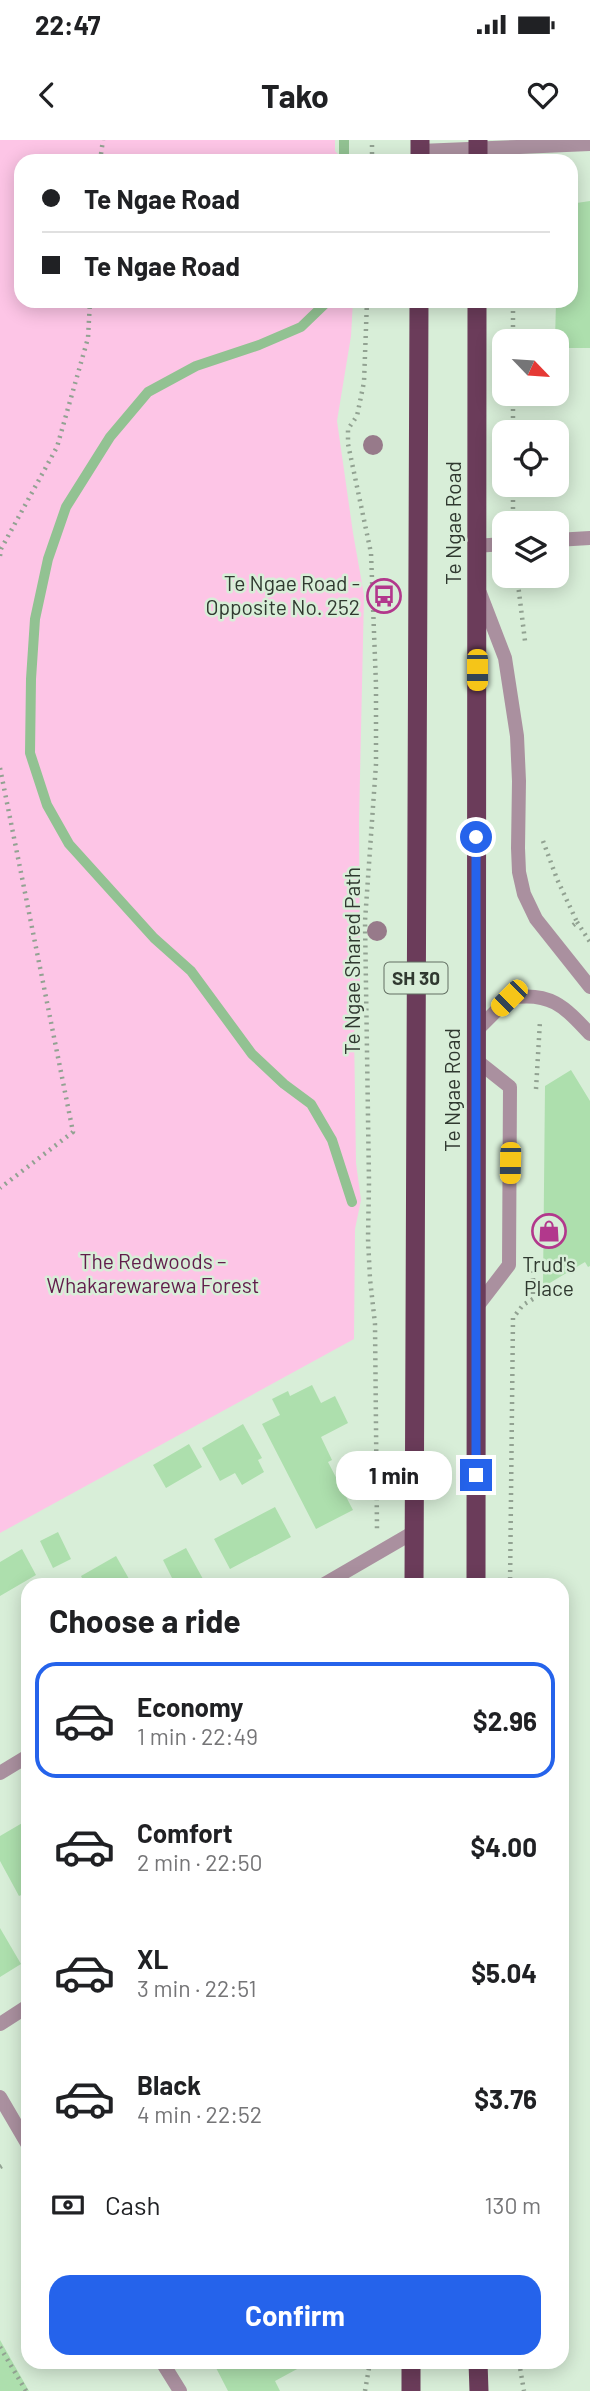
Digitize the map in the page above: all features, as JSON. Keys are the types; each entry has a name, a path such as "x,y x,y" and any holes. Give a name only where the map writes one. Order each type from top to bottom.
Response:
{"highway":[{"name":"Te Ngae Road","path":"414,1578 419,308"},
{"name":"Te Ngae Road","path":"476,1578 477,308"},
{"path":"411,2369 411,2391"},
{"path":"478,2369 479,2391"}],"street":[{"path":"420,150 590,144"},
{"path":"569,539 590,538"},
{"path":"475,546 492,545"},
{"path":"477,586 505,658 517,736 519,872 524,894 536,919 590,987"},
{"path":"475,1032 509,998 539,996 568,1011 590,1034"},
{"path":"475,1060 510,1087 509,1265 476,1308"},
{"path":"335,1578 414,1532"},
{"path":"0,1773 21,1760"},
{"path":"0,2024 21,2011"},
{"path":"0,2097 21,2133"},
{"path":"166,2369 180,2391"}],"path":[{"path":"0,556 1,549 57,447 88,338 90,308"},
{"name":"Te Ngae Shared Path","path":"367,308 364,382 357,416 348,429 348,444 371,553 376,685 376,764 365,921 368,1239 375,1324 377,1553"},
{"path":"513,308 513,329"},
{"path":"0,768 73,1132 0,1188"},
{"path":"577,922 590,942"},
{"path":"535,1092 540,1035 539,996"},
{"path":"510,1578 513,1318 523,1305 533,1299 533,1261"},
{"path":"0,2347 26,2391"},
{"path":"365,2391 369,2369"},
{"path":"520,2369 524,2391"}],"green space":[{"name":"The Redwoods – Whakarewarewa Forest","path":"0,140 335,140 338,154 14,154 14,308 353,308 351,336 337,421 364,595 359,821 360,1002 354,1032 356,1163 361,1200 355,1229 354,1339 0,1533"}],"building":[{"path":"590,201 590,348 569,348 569,329 555,329 556,308 578,308 578,203"},
{"path":"571,1070 590,1101 590,1266 585,1262 543,1287 545,1086"},
{"path":"312,1385 321,1403 335,1396 348,1423 321,1437 332,1460 328,1462 353,1510 316,1529 262,1424 280,1415 272,1399 288,1391 290,1396"},
{"path":"243,1424 262,1458 258,1460 264,1472 242,1485 235,1473 220,1481 202,1448"},
{"path":"189,1444 202,1467 166,1488 153,1465"},
{"path":"275,1507 291,1537 230,1569 214,1539"},
{"path":"58,1532 71,1559 53,1568 40,1541"},
{"path":"186,1548 202,1578 172,1578 163,1560"},
{"path":"22,1549 36,1575 21,1578 21,1584 0,1596 0,1562"},
{"path":"116,1556 128,1578 82,1578 81,1576"},
{"path":"21,1824 19,1896 0,1861 0,1836"},
{"path":"0,1928 21,1964 0,1977"},
{"path":"0,2340 29,2391 0,2391"},
{"path":"217,2369 297,2369 275,2381 280,2391 228,2391"}],"waterway":[{"path":"344,140 344,154"},
{"path":"321,308 301,327 259,345 196,366 148,392 110,437 66,507 48,559 35,619 30,753 47,805 69,844 154,938 191,971 252,1054 284,1084 311,1104 332,1140 352,1202"}],"place":[{"name":"Te Ngae Road - Opposite No. 252","path":"384,596"},
{"name":"Trud's Place","path":"549,1231"}],"route":[{"path":"476,837 476,1475"}]}
